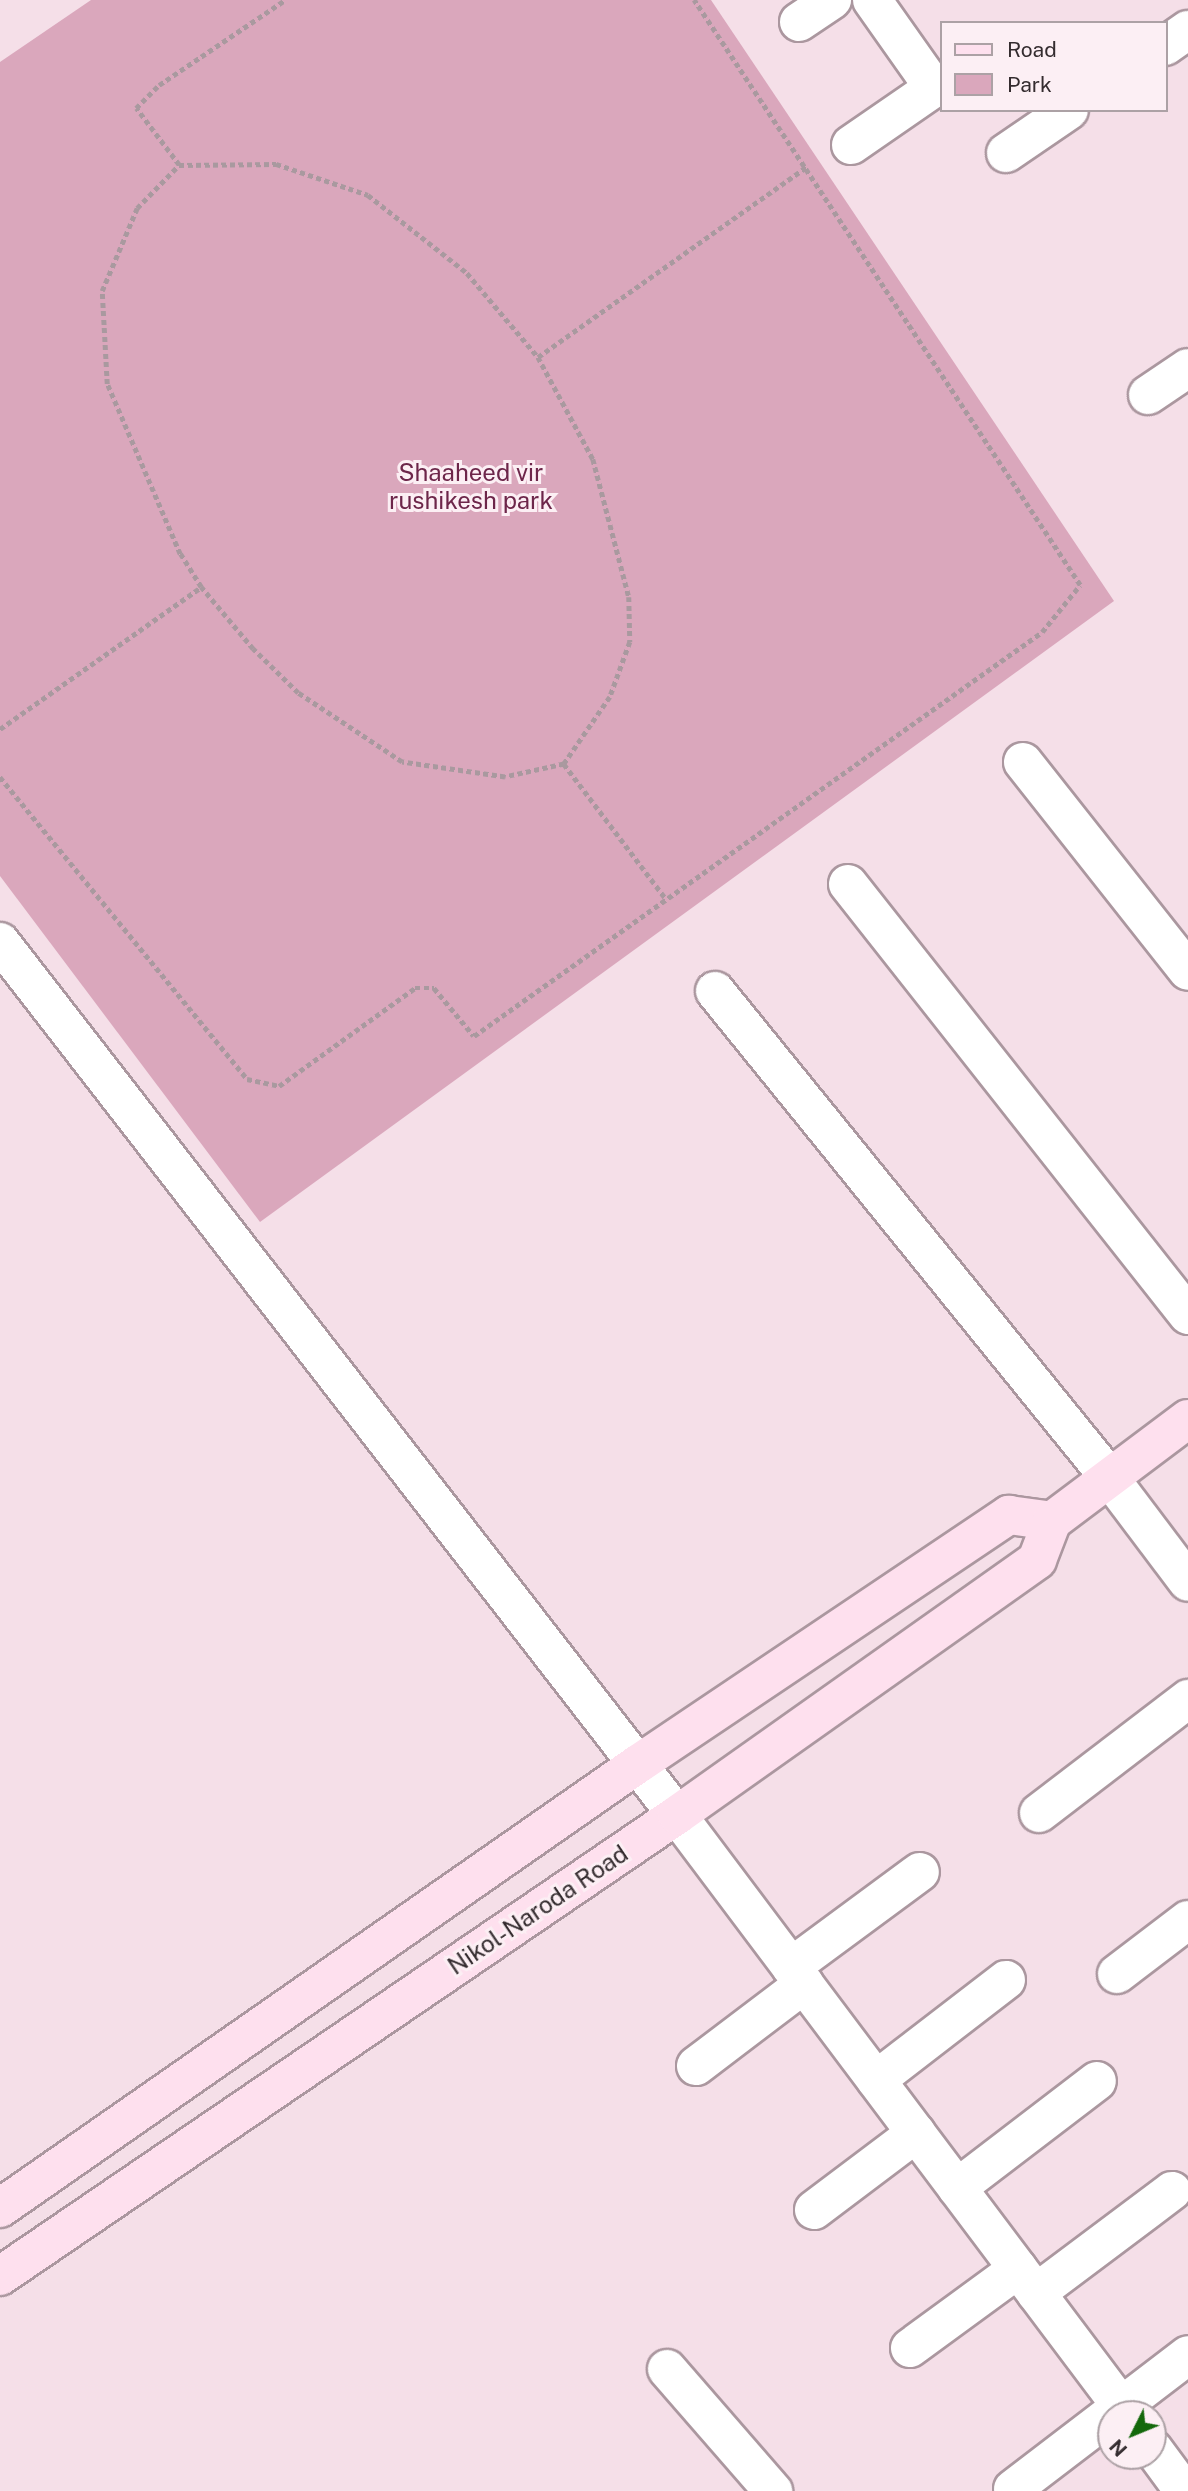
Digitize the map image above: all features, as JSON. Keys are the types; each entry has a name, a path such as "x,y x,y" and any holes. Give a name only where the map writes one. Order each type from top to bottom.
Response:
{"main road":[{"path":"0,2208 638,1764 1009,1515 1052,1521 1188,1419"},
{"name":"Nikol-Naroda Road","path":"0,2276 677,1815 1037,1560 1052,1521"}],"street":[{"path":"799,22 832,0"},
{"path":"851,145 937,86 873,0"},
{"path":"1167,45 1188,30"},
{"path":"1006,153 1066,112"},
{"path":"1148,395 1188,368"},
{"path":"1023,762 1188,971"},
{"path":"849,884 1188,1315"},
{"path":"0,942 638,1764 1116,2400"},
{"path":"715,991 1110,1477 1188,1582"},
{"path":"1040,1813 1188,1699"},
{"path":"696,2066 919,1872"},
{"path":"1117,1975 1188,1920"},
{"path":"876,2080 1006,1980"},
{"path":"957,2188 1097,2081"},
{"path":"814,2210 916,2133"},
{"path":"910,2348 1027,2281 1172,2191"},
{"path":"1134,2400 1188,2355"},
{"path":"667,2369 773,2491"},
{"path":"1013,2489 1097,2428"},
{"path":"1167,2468 1184,2491"}],"path":[{"path":"179,165 135,108 159,85 285,0"},
{"path":"0,777 247,1079 278,1087 415,988 434,988 474,1036 1042,632 1080,585 694,0"},
{"path":"276,164 368,195 467,272 538,357 593,459 629,597 630,642 610,697 564,764 505,777 402,762 298,693 253,649 201,587 142,474 107,384 102,291 137,208 179,165 276,164"},
{"path":"538,357 806,167"},
{"path":"0,729 201,587"},
{"path":"564,764 666,899"}],"green space":[{"name":"Shaaheed vir rushikesh park","path":"91,0 711,0 1114,601 260,1222 0,876 0,62"}]}
